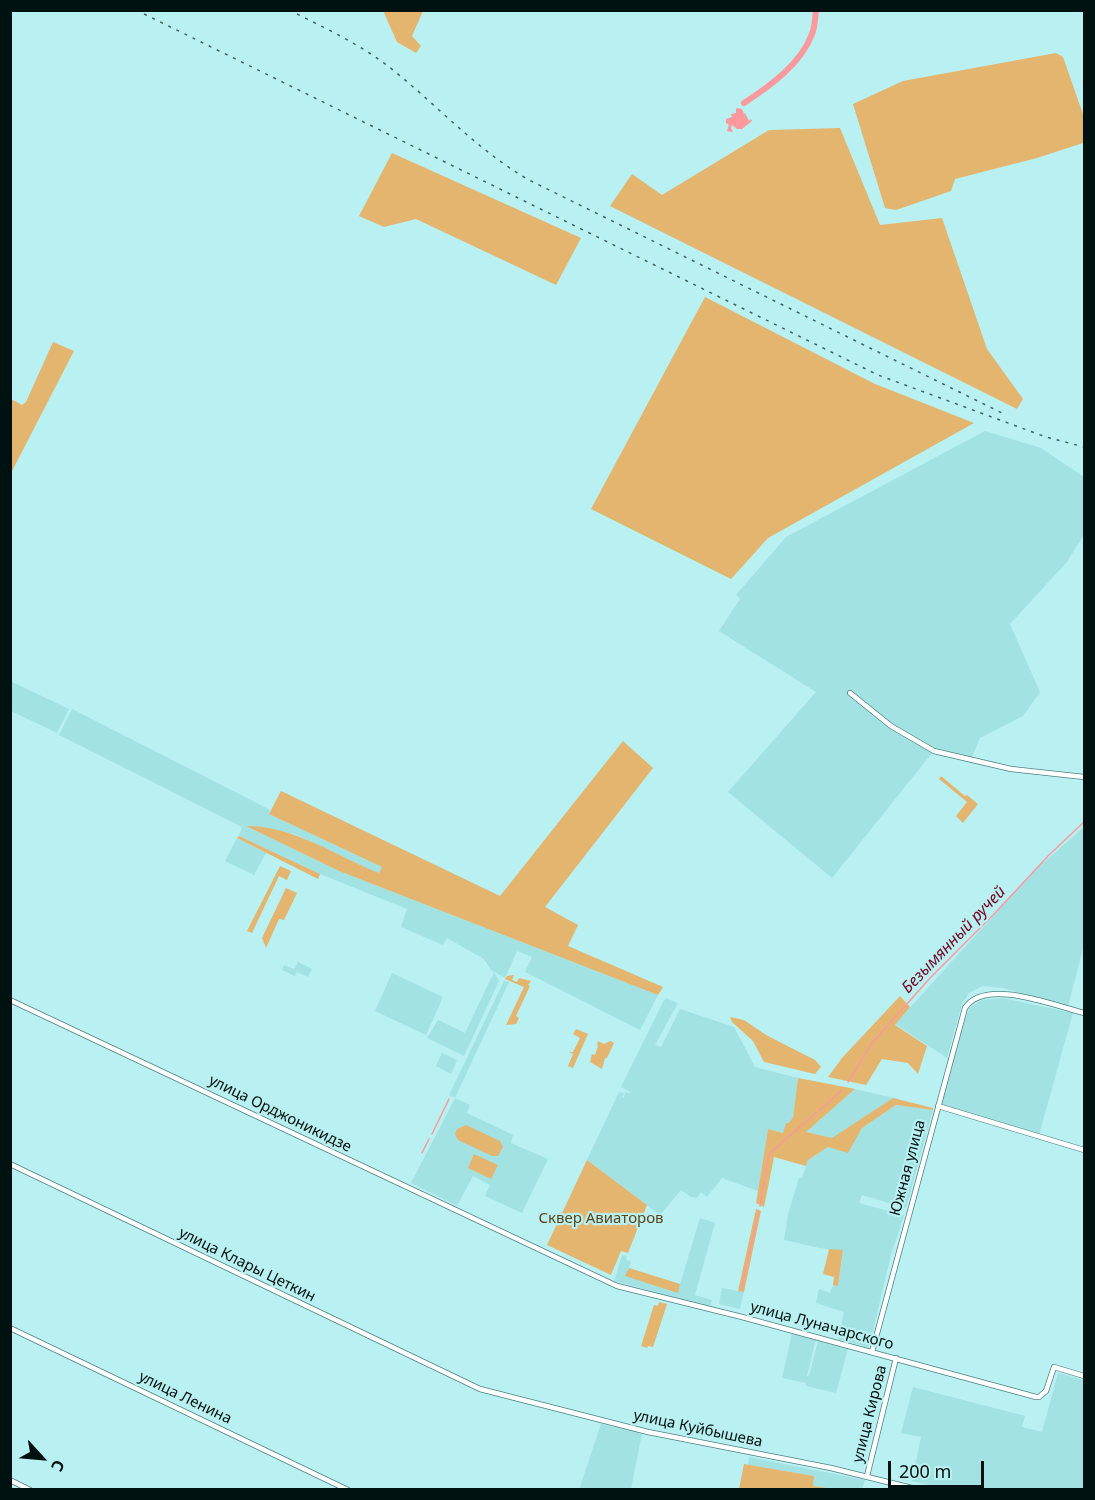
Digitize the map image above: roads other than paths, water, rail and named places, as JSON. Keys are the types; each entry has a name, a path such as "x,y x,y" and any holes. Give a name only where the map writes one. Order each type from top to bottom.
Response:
{"street":[{"path":"850,693 891,726 934,751 1011,769 1084,777"},
{"name":"Южная улица","path":"872,1352 963,1013 968,1003 977,996 1003,994 1084,1013"},
{"name":"улица Орджоникидзе","path":"10,1000 538,1250"},
{"path":"938,1106 1084,1150"},
{"name":"улица Клары Цеткин","path":"10,1164 473,1386"},
{"name":"улица Луначарского","path":"538,1250 616,1286 1040,1397 1044,1394 1054,1367 1084,1376"},
{"name":"улица Ленина","path":"10,1328 348,1490"},
{"name":"улица Кирова","path":"867,1476 896,1358"},
{"name":"улица Куйбышева","path":"473,1386 648,1432 867,1476 920,1490"},
{"path":"10,1480 30,1490"}],"waterway":[{"path":"744,103 793,65 807,45 813,31 816,10"},
{"name":"Безымянный ручей","path":"848,1082 872,1043 930,978 1084,822"},
{"name":"Безымянный ручей","path":"760,1206 769,1154 841,1091"},
{"path":"432,1134 449,1099"},
{"path":"422,1153 429,1139"},
{"path":"741,1290 759,1211"}],"railway":[{"path":"136,10 878,375 1046,437 1084,447"},
{"path":"289,10 343,37 381,61 475,142 529,180 1004,414"}],"park label":[{"name":"Сквер Авиаторов","path":"601,1219"}]}
